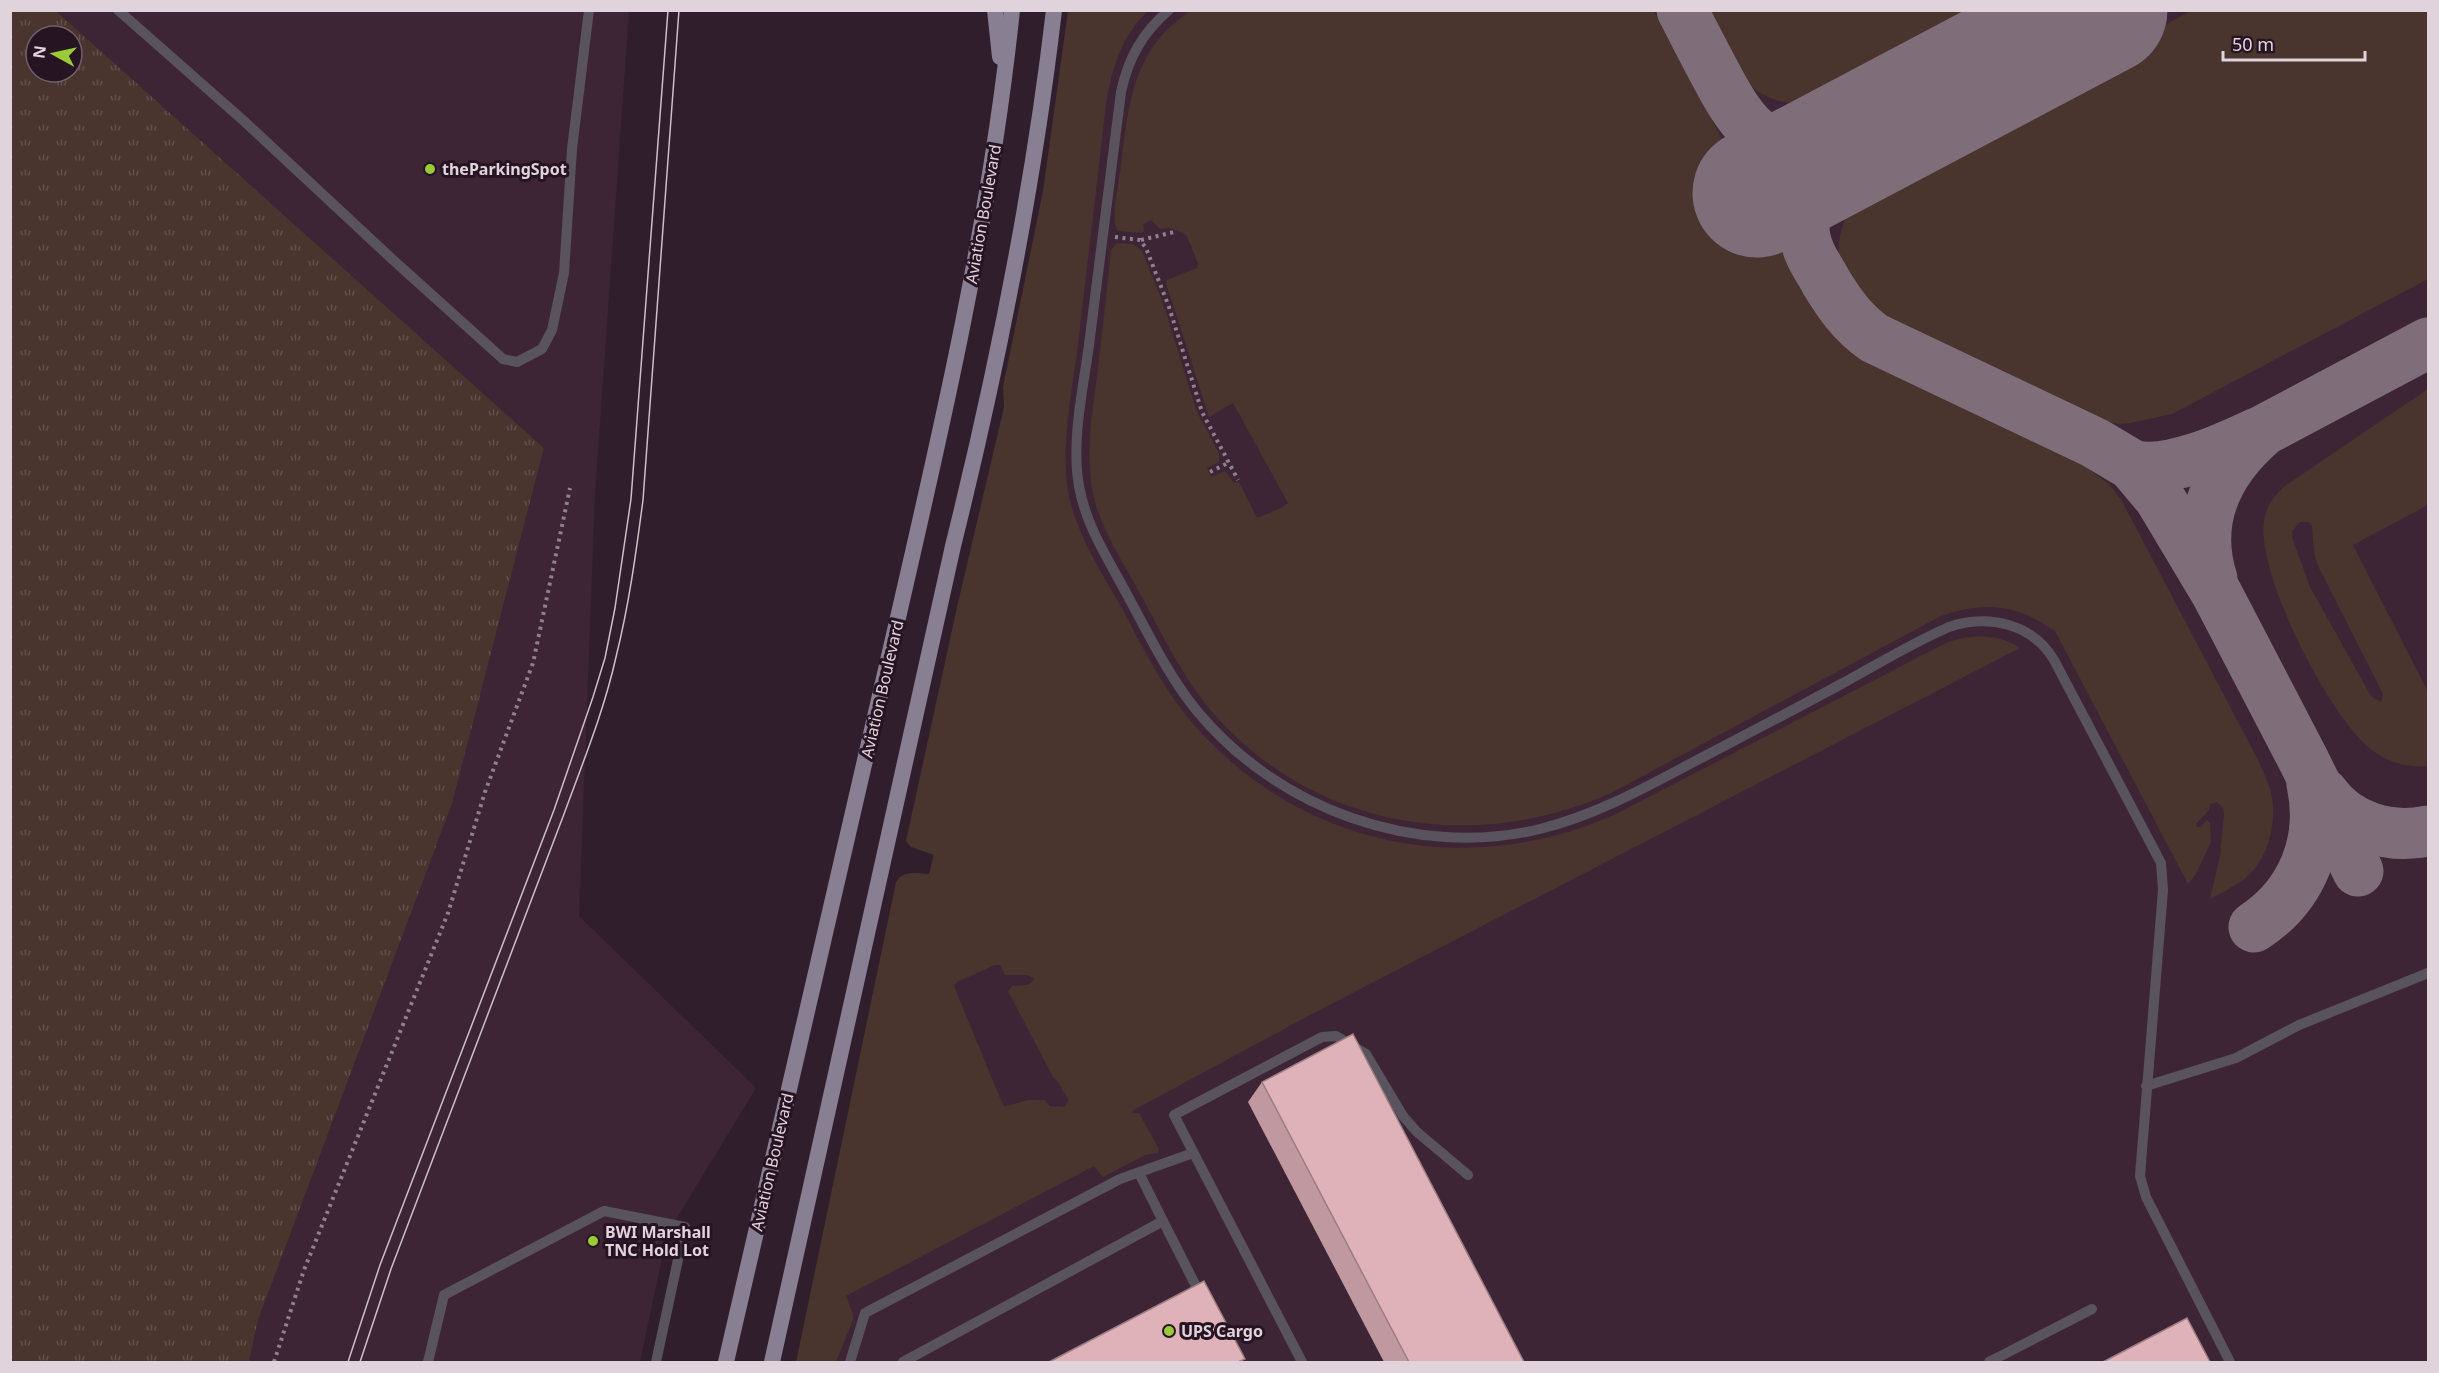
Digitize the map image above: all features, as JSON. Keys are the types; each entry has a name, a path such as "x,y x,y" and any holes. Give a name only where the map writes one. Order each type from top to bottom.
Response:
{"main road":[{"path":"995,10 1004,89"},
{"name":"Aviation Boulevard","path":"726,1362 915,545 980,231 1004,89 1012,10"},
{"path":"772,1362 953,546 986,411 1032,170 1054,10"}],"lane":[{"path":"118,10 245,122 494,351 503,358 517,362 542,349 552,330 564,273 572,149 589,10"},
{"path":"1169,10 1148,30 1138,45 1124,76 1078,435 1077,469 1083,503 1095,534 1179,686 1211,726 1248,761 1306,799 1338,813 1387,829 1454,838 1519,833 1566,822 1605,808 1948,627 1981,621 2012,625 2032,635 2048,650 2161,863 2163,890 2140,1170 2143,1190 2230,1362"},
{"path":"2146,1086 2236,1058 2299,1025 2428,973"},
{"path":"1302,1362 1174,1115 1322,1037 1336,1036 1366,1054 1403,1116 1417,1132 1468,1174"},
{"path":"850,1362 865,1313 1120,1179 1193,1153"},
{"path":"1139,1173 1209,1312"},
{"path":"428,1362 444,1295 604,1211 685,1227 656,1362"},
{"path":"903,1362 1163,1221"},
{"path":"1989,1362 2092,1309"}],"path":[{"path":"1103,235 1140,240 1174,232"},
{"path":"1140,240 1146,248 1169,307 1205,419 1238,480"},
{"path":"1210,472 1228,463"},
{"path":"274,1362 304,1270 448,913 485,792 534,663 570,488"}],"shaded area":[{"path":"56,11 629,11 595,493 579,916 756,1088 667,1234 640,1362 249,1362 258,1320 452,804 544,448 84,36 84,24 71,24"},
{"path":"1095,11 2428,11 2428,1362 832,1362 939,826"}],"green space":[{"path":"1192,10 1654,11 1810,305 1829,330 1844,345 1870,363 2082,464 2109,484 2122,501 2266,777 2272,797 2273,819 2264,854 2251,873 2239,883 2210,899 2220,856 2224,814 2223,808 2217,802 2210,804 2209,810 2196,824 2197,827 2201,827 2207,820 2210,823 2211,842 2196,874 2188,884 2055,631 2038,620 1999,608 1975,608 1939,617 1613,792 1559,812 1504,823 1450,825 1396,819 1343,804 1294,780 1249,748 1208,707 1174,656 1100,518 1090,474 1092,418 1111,250 1117,243 1133,244 1142,251 1163,303 1197,412 1219,453 1219,462 1207,468 1211,477 1225,471 1234,483 1239,482 1257,518 1288,503 1233,403 1209,417 1166,283 1167,280 1197,268 1198,264 1187,236 1170,228 1160,229 1151,220 1143,224 1144,231 1141,233 1118,231 1115,225 1115,202 1127,120 1137,78 1157,41 1172,25"},
{"path":"2193,10 2428,11 2428,279 2172,414 2119,424 2100,421 1898,327 1873,311 1855,294 1844,274 1839,254 1841,233 1849,212 1864,191 1885,172"},
{"path":"10,11 56,11 71,24 24,24 24,84 84,84 84,36 544,448 452,804 258,1320 249,1362 11,1362"},
{"path":"1068,11 1148,11 1124,42 1111,78 1106,104 1067,432 1066,467 1070,501 1082,535 1098,566 1156,671 1184,713 1238,768 1286,800 1337,825 1391,840 1447,847 1503,845 1560,834 1616,814 1946,643 1984,636 2012,643 2020,648 1312,1014 1132,1111 1139,1113 1159,1149 1158,1153 1145,1155 1103,1177 1094,1166 846,1296 853,1320 836,1362 796,1362 896,882 906,874 929,874 934,855 911,847 906,841 1004,407 1003,387 1043,191","holes":["995,965 1000,965 1005,975 1027,975 1035,979 1028,985 1012,986 1008,991 1053,1077 1069,1100 1064,1107 1050,1106 1044,1100 1028,1100 1004,1106 1000,1098 954,986 957,982"]},
{"path":"1704,11 2006,11 1851,92 1823,101 1794,104 1767,97 1744,79 1727,55"},
{"path":"2428,389 2428,505 2353,545 2428,692 2428,766 2399,764 2373,751 2356,734 2337,709 2299,644 2272,575 2265,545 2264,521 2267,511 2274,498 2285,486","holes":["2300,522 2308,522 2312,526 2314,552 2318,566 2383,694 2381,702 2371,696 2310,587 2292,537 2292,531"]}],"building":[{"path":"1353,1034 1524,1362 1409,1362 1262,1082"},
{"path":"1204,1281 1245,1359 1238,1362 1049,1362"},
{"path":"2187,1318 2210,1362 2103,1362"}],"taxiway":[{"path":"1682,10 1728,96 1748,125 1760,136 1774,144 1808,153 1831,154"},
{"path":"1831,154 1811,188 1804,214 1804,227 1805,240 1812,257 1842,306 1859,326 1874,338 2095,443 2132,465 2159,497 2217,594 2358,871"},
{"path":"2212,579 2207,557 2208,516 2222,478 2248,445 2264,430 2428,343"},
{"path":"2132,465 2146,467 2178,463 2213,452 2257,433"},
{"path":"2254,927 2285,899 2306,864 2315,825 2312,784"},
{"path":"2323,793 2344,814 2370,828 2399,833 2428,831"}],"runway":[{"path":"1757,193 2103,10"}],"tram line":[{"path":"348,1362 380,1265 554,810 605,658 631,499 668,10"},
{"path":"360,1362 391,1269 586,756 621,637 643,500 679,10"}],"place":[{"name":"theParkingSpot","path":"430,169"},
{"name":"BWI Marshall TNC Hold Lot","path":"593,1241"},
{"name":"UPS Cargo","path":"1169,1331"}]}
